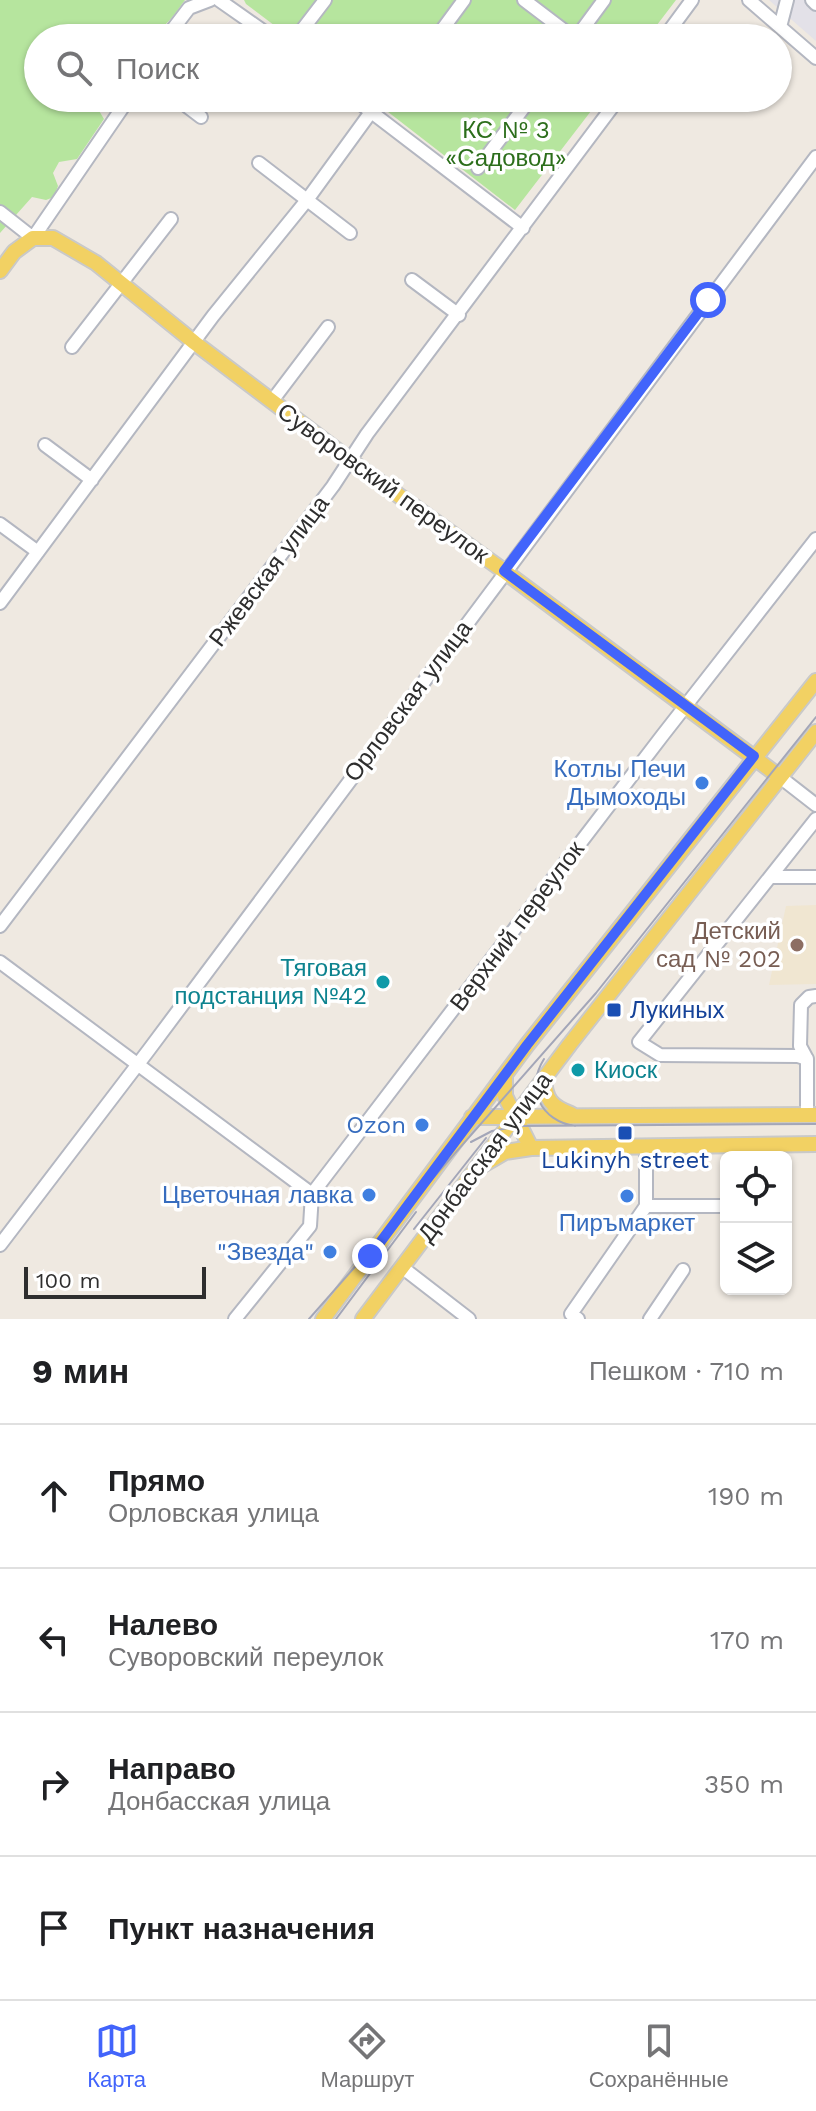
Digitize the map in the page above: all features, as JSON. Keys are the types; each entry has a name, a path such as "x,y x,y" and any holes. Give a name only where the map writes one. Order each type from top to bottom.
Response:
{"main road":[{"name":"Суворовский переулок","path":"33,238 53,238 68,244 351,461 780,777"},
{"path":"0,271 14,252 33,238"},
{"name":"Донбасская улица","path":"323,1319 505,1074 816,681"},
{"name":"Донбасская улица","path":"363,1319 544,1078 816,732"},
{"path":"505,1074 505,1096 531,1148"},
{"path":"544,1078 548,1101 575,1116"},
{"path":"472,1117 812,1115"},
{"path":"477,1168 505,1152 531,1148 816,1144"}],"street":[{"path":"177,24 189,8 210,0"},
{"path":"219,0 253,24"},
{"path":"307,24 325,0"},
{"path":"446,24 464,0"},
{"path":"524,0 556,24"},
{"path":"586,24 604,0"},
{"path":"674,24 692,0"},
{"path":"749,0 777,24"},
{"path":"781,24 787,0"},
{"path":"792,37 816,58"},
{"path":"0,212 33,238 119,112"},
{"path":"194,112 201,117"},
{"path":"0,603 213,316 307,200 371,112 523,228"},
{"path":"478,168 520,112"},
{"name":"Ржевская улица","path":"0,926 351,461 367,434 609,112"},
{"name":"Орловская улица","path":"0,1245 504,571 703,296 774,224 816,157"},
{"path":"259,163 350,233"},
{"path":"72,347 171,219"},
{"path":"412,280 459,315"},
{"path":"272,401 328,327"},
{"path":"45,445 92,480"},
{"path":"0,524 38,552"},
{"name":"Верхний переулок","path":"235,1319 310,1226 312,1194 816,539"},
{"name":"Суворовский переулок","path":"780,777 816,805"},
{"path":"807,1059 798,1056 660,1055 639,1042 816,819"},
{"path":"770,877 816,877"},
{"path":"0,962 312,1194"},
{"path":"812,1115 807,1059 800,1046 801,1005 809,997 816,996"},
{"path":"578,1319 571,1314 646,1206 646,1148"},
{"path":"646,1206 720,1206"},
{"path":"403,1268 469,1319"},
{"path":"650,1319 683,1270"}],"shaded area":[{"path":"769,0 816,0 816,41"},
{"name":"Детский сад № 202","path":"816,905 816,984 769,985 786,906"}],"green space":[{"path":"0,0 185,0 166,24 24,24 24,112 100,112 104,119 77,159 59,162 53,173 58,186 54,197 46,200 32,197 0,233"},
{"path":"244,0 676,0 658,24 272,24"},
{"name":"КС № 3 «Садовод»","path":"388,112 590,112 515,210"}],"tram line":[{"path":"309,1319 596,993 816,717"},
{"path":"544,1059 536,1081 540,1102 553,1118 575,1126"},
{"path":"471,1142 492,1131 520,1126 816,1124"},
{"path":"414,1229 486,1138"},
{"path":"336,1319 416,1212"}],"place":[{"name":"Котлы Печи Дымоходы","path":"702,783"},
{"name":"Детский сад № 202","path":"797,945"},
{"name":"Тяговая подстанция №42","path":"383,982"},
{"name":"Лукиных","path":"614,1010"},
{"name":"Киоск","path":"578,1070"},
{"name":"Ozon","path":"422,1125"},
{"name":"Lukinyh street","path":"625,1133"},
{"name":"Цветочная лавка","path":"369,1195"},
{"name":"Пиръмаркет","path":"627,1196"},
{"name":"\"Звезда\"","path":"330,1252"}],"route":[{"path":"370,1256 527,1045 754,756 685,708 504,571 708,300"}]}
